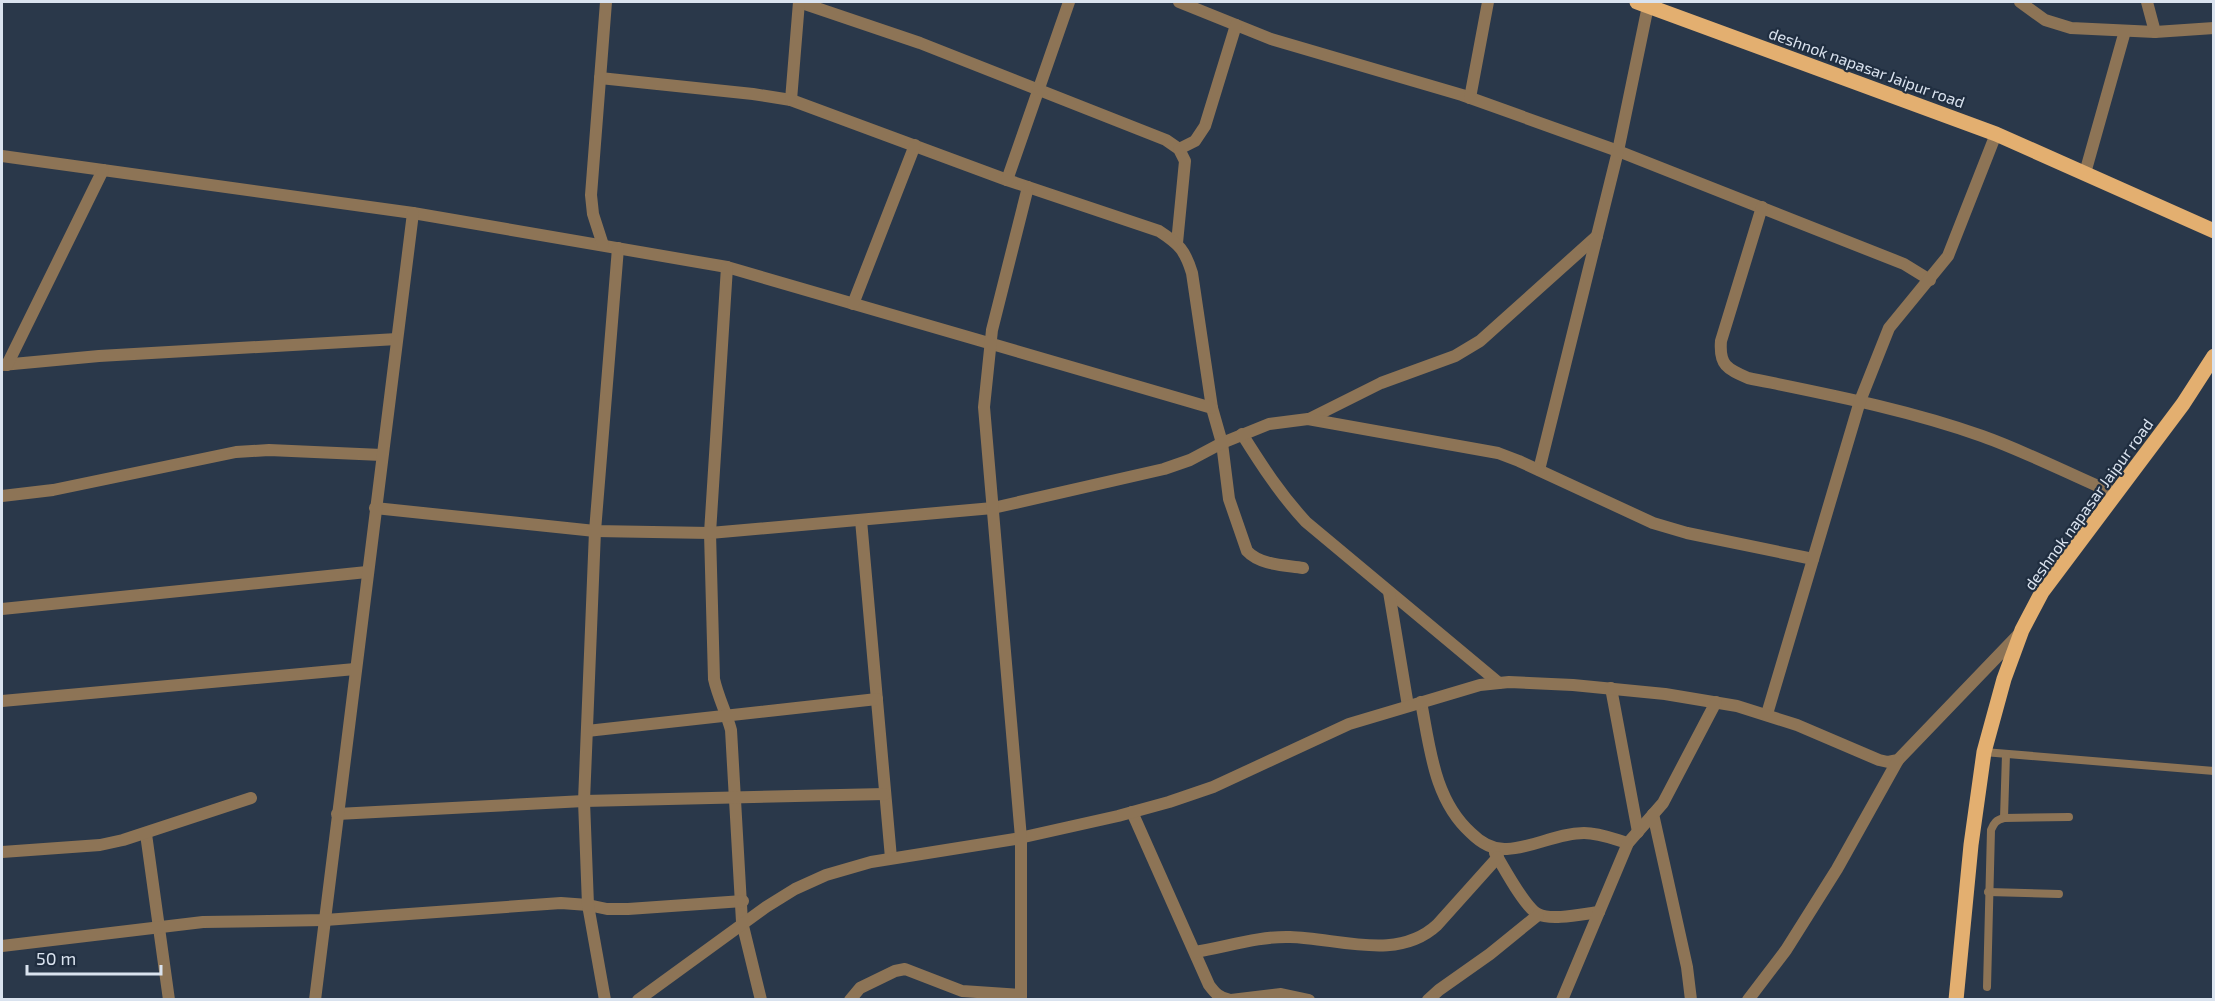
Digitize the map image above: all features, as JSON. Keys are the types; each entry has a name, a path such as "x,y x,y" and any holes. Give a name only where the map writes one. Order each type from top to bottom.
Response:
{"main road":[{"name":"deshnok napasar Jaipur road","path":"1642,4 1996,134 2214,231"},
{"name":"deshnok napasar Jaipur road","path":"1956,999 1971,845 1984,752 2004,679 2022,630 2042,592 2183,405 2214,356"}],"street":[{"path":"603,245 593,214 591,195 606,2"},
{"path":"791,100 799,2 920,43 1038,88 1166,140 1179,148 1185,161 1177,243"},
{"path":"1006,180 1070,2"},
{"path":"1179,2 1271,39 1470,98 1618,151 1904,264 1930,280"},
{"path":"1470,98 1488,2"},
{"path":"2020,2 2045,20 2071,28 2155,32 2214,28"},
{"path":"2147,2 2155,32"},
{"path":"1539,470 1618,151 1642,4"},
{"path":"1179,148 1195,141 1205,126 1236,25"},
{"path":"2085,173 2126,31"},
{"path":"600,78 791,100 1006,180 1159,231 1177,243 1187,256 1192,273 1212,408 1222,442 1229,499 1247,551 1261,561 1303,568"},
{"path":"1767,714 1860,401 1878,351 1889,328 1948,256 1996,134"},
{"path":"854,304 915,145"},
{"path":"2,156 412,213 727,267 1212,408"},
{"path":"4,365 103,170"},
{"path":"850,999 860,988 895,971 905,969 962,991 1021,997 1021,838 984,407 989,345 995,312 1028,187"},
{"path":"1762,207 1721,341 1720,354 1725,365 1748,378 1860,401 1985,437 2116,494"},
{"path":"315,999 412,213"},
{"path":"1308,419 1381,383 1455,356 1480,341 1597,235"},
{"path":"606,999 588,905 584,801 595,531 618,248"},
{"path":"727,267 710,533 714,679 731,730 742,922 761,999"},
{"path":"4,365 99,356 396,339"},
{"path":"375,508 595,531 710,533 993,508 1164,469 1190,460 1222,442 1269,424 1308,419 1498,453 1653,523 1813,560"},
{"path":"1242,434 1266,474 1305,522 1499,683"},
{"path":"2,496 53,490 236,452 269,450 382,455"},
{"path":"861,520 891,858"},
{"path":"2,609 367,572"},
{"path":"1389,592 1408,706"},
{"path":"1748,999 1786,950 1837,869 1898,760 2022,630"},
{"path":"2,701 355,669"},
{"path":"638,999 742,922 795,889 826,875 871,862 1021,838 1132,812 1214,787 1349,724 1480,685 1499,683 1573,685 1716,702 1767,714 1879,760 1888,762 1898,760"},
{"path":"1611,688 1638,831"},
{"path":"587,731 877,699"},
{"path":"1421,702 1432,764 1446,800 1461,824 1495,853 1530,907 1538,915 1550,917 1599,912"},
{"path":"1562,999 1629,843 1672,789 1716,702"},
{"path":"337,814 584,801 885,794"},
{"path":"2,852 100,845 146,834 251,798"},
{"path":"1132,812 1209,985 1215,993 1226,999 1281,994 1309,999"},
{"path":"1653,814 1692,999"},
{"path":"1195,952 1270,938 1289,937 1386,946 1414,940 1426,936 1437,925 1495,853 1583,833 1597,834 1629,843"},
{"path":"146,834 169,999"},
{"path":"2,946 203,922 325,920 561,903 607,909 628,909 742,901"},
{"path":"1428,999 1490,954 1538,915"}],"lane":[{"path":"1984,752 2214,771"},
{"path":"2004,818 2006,754"},
{"path":"1987,987 1991,830 1996,820 2004,818 2069,817"},
{"path":"1988,892 2059,894"}]}
